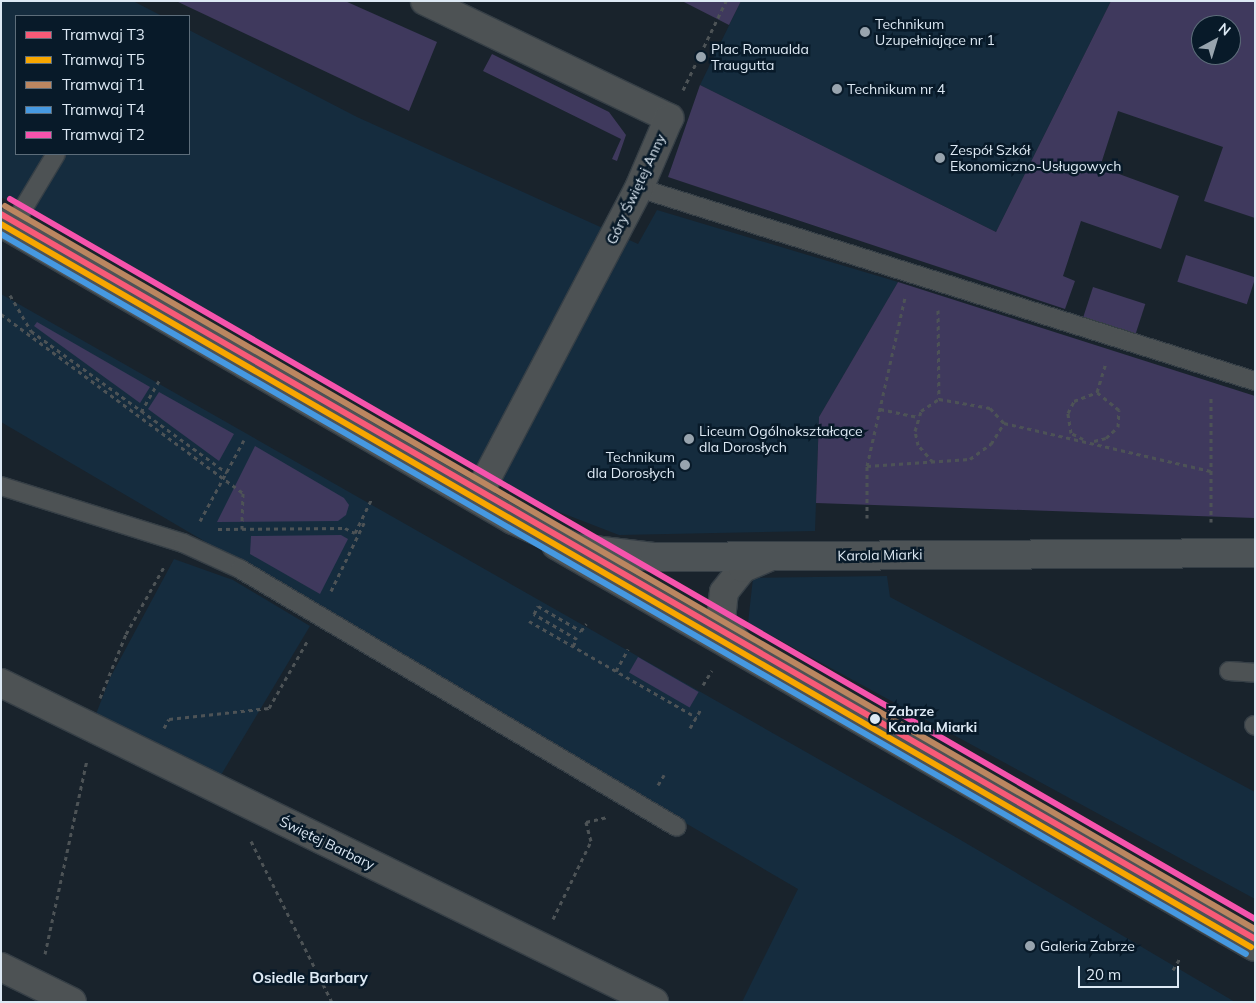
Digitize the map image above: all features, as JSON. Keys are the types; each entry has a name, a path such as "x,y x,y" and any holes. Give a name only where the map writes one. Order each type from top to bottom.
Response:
{"main road":[{"name":"Karola Miarki","path":"6,226 513,520 576,548 611,555 1255,553"}],"street":[{"name":"Góry Świętej Anny","path":"425,1 669,118 639,188 476,498"},
{"path":"513,520 1255,947"},
{"path":"749,656 729,637 720,605 724,592 744,568 770,556"},
{"name":"Świętej Barbary","path":"1,684 654,1002"},
{"path":"1,967 72,1002"}],"lane":[{"path":"6,226 55,155"},
{"path":"639,188 1255,381"},
{"path":"1,486 183,543 240,569 678,827"},
{"path":"1229,671 1255,673"}],"path":[{"path":"680,96 726,1"},
{"path":"867,518 867,466 910,274"},
{"path":"934,462 918,445 915,431 919,417 939,399 938,282"},
{"path":"10,296 31,331 227,473"},
{"path":"1,314 243,493 242,529"},
{"path":"1097,392 1114,338"},
{"path":"1211,522 1212,368"},
{"path":"141,412 159,381"},
{"path":"1097,392 1119,410 1118,426 1106,438 1092,442 1071,434 1068,413 1074,401 1097,392"},
{"path":"939,399 990,408 1004,423 1210,471"},
{"path":"880,409 919,417"},
{"path":"867,466 970,459 991,444 1004,423"},
{"path":"207,509 244,440"},
{"path":"214,529 345,528 355,533 372,498"},
{"path":"329,595 364,523"},
{"path":"100,699 110,666 158,577"},
{"path":"573,646 577,639 534,614 538,606 581,631 586,624"},
{"path":"529,621 696,717"},
{"path":"162,732 170,719 269,708 306,643"},
{"path":"616,671 628,649"},
{"path":"703,685 712,669"},
{"path":"690,728 701,709"},
{"path":"33,983 51,940 92,728"},
{"path":"549,927 591,841 586,822"},
{"path":"250,838 332,1002"},
{"path":"1173,970 1180,958"}],"shaded area":[{"path":"1,1 133,1 160,15 15,15 15,155 190,155 190,31 357,117 638,244 657,210 898,282 819,417 815,531 619,535 523,498 1,197"},
{"path":"176,1 345,1 437,42 409,111"},
{"path":"682,1 741,1 729,25"},
{"name":"Zespół Szkół Ekonomiczno-Usługowych","path":"741,1 1111,1 996,232 700,85"},
{"path":"1111,1 1255,1 1255,218 1204,201 1223,147 1118,111 1100,167 1179,196 1161,249 1081,221 1063,276 1075,281 1065,309 668,177 700,85 996,232"},
{"path":"492,54 609,112 626,135 617,161 612,159 621,139 483,71"},
{"path":"1186,255 1255,277 1247,304 1177,282"},
{"path":"898,282 1255,396 1255,518 816,503 819,417"},
{"path":"1093,287 1145,304 1135,334 1083,317"},
{"path":"1,294 959,839 1235,1002 742,1002 798,889 1,422"},
{"path":"37,322 150,387 140,403 34,326"},
{"path":"159,392 234,434 219,461 148,409"},
{"path":"255,446 344,498 349,505 346,515 338,521 217,522"},
{"path":"341,535 348,539 320,594 250,554 251,536"},
{"path":"174,559 233,580 310,626 221,775 96,714 110,678"},
{"path":"887,576 890,597 1255,792 1255,899 748,623 753,578"},
{"path":"638,657 699,692 690,708 629,673"}],"tram line":[{"name":"T2","path":"10,199 1255,919"},
{"name":"T1","path":"5,206 1255,929"},
{"name":"T3","path":"1,214 1255,939"},
{"name":"T5","path":"1,224 1251,947"},
{"name":"T4","path":"1,234 1246,954"}],"place":[{"name":"Technikum Uzupełniające nr 1","path":"865,32"},
{"name":"Plac Romualda Traugutta","path":"701,57"},
{"name":"Technikum nr 4","path":"837,89"},
{"name":"Zespół Szkół Ekonomiczno-Usługowych","path":"940,158"},
{"name":"Liceum Ogólnokształcące dla Dorosłych","path":"689,439"},
{"name":"Technikum dla Dorosłych","path":"685,465"},
{"name":"Zabrze Karola Miarki","path":"875,719"},
{"name":"Galeria Zabrze","path":"1030,946"}],"district":[{"name":"Osiedle Barbary","path":"310,978"}]}
